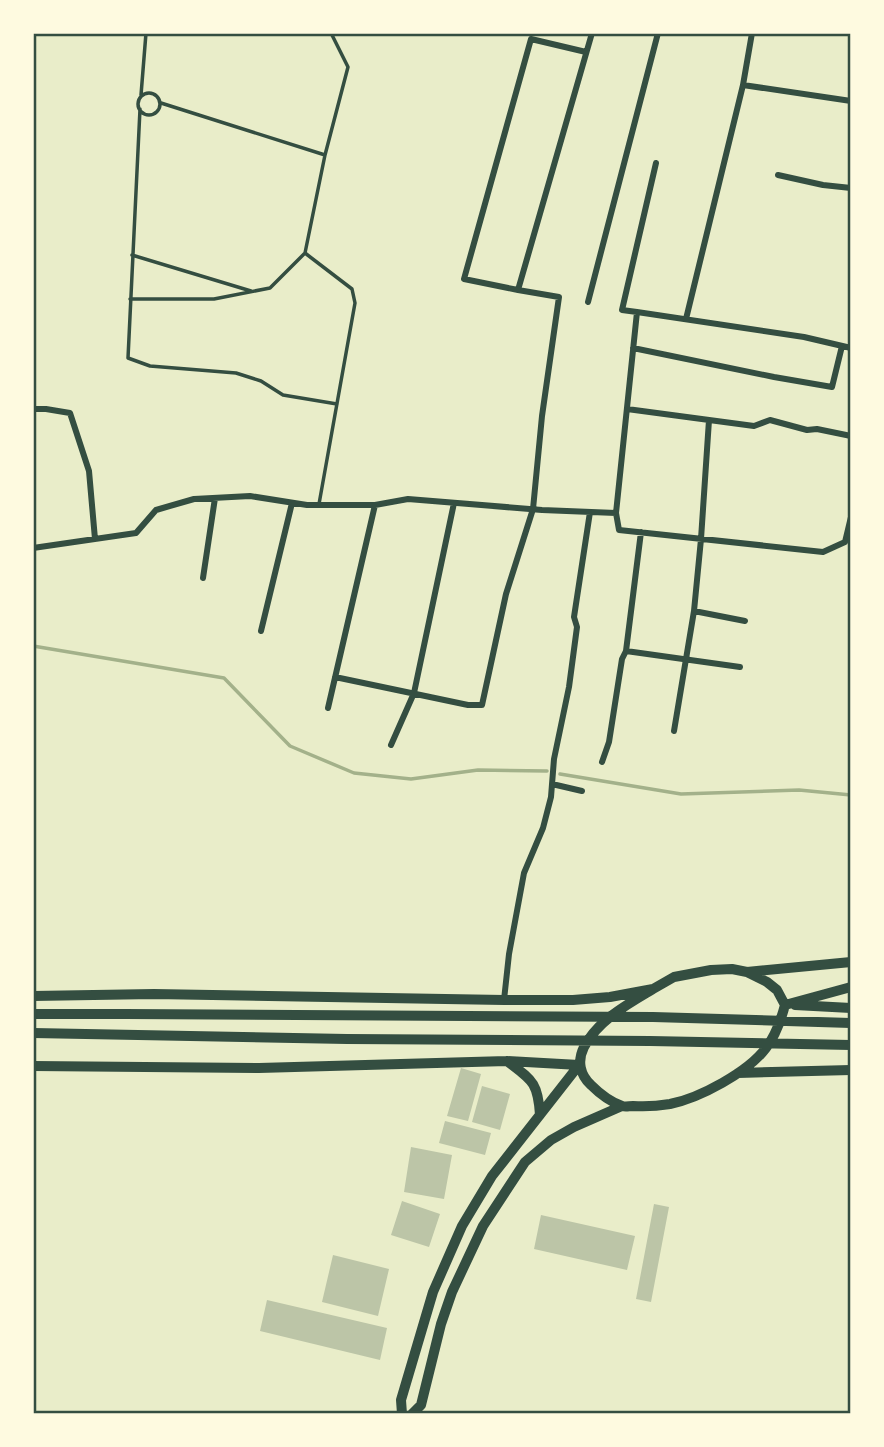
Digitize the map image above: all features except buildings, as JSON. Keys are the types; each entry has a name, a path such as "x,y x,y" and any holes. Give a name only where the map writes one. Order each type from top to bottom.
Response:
{"highway":[{"path":"747,972 851,962"},
{"path":"402,1414 401,1400 433,1292 462,1226 492,1176 579,1065 582,1049 594,1032 620,1010 674,977 711,970 732,969 747,972 777,990 785,1004 779,1027 766,1049 750,1064 699,1094 673,1104 647,1107 622,1105 598,1092 586,1080 579,1065"},
{"path":"785,1004 851,987"},
{"path":"33,996 154,993 504,1000 586,999 653,989"},
{"path":"785,1004 851,1008"},
{"path":"33,1014 640,1017 851,1023"},
{"path":"33,1033 851,1045"},
{"path":"33,1066 259,1068 507,1061 579,1065"},
{"path":"507,1061 534,1085 539,1095 540,1115"},
{"path":"737,1073 851,1070"},
{"path":"412,1414 421,1405 441,1324 452,1292 483,1226 525,1161 551,1140 622,1105"}],"street":[{"path":"518,290 592,33"},
{"path":"588,302 658,33"},
{"path":"686,318 743,85 752,33"},
{"path":"335,677 468,705 482,705 506,594 533,509 558,297 464,279 531,39 586,52"},
{"path":"743,85 851,101"},
{"path":"656,163 622,310 804,337 851,348"},
{"path":"778,175 851,188"},
{"path":"637,312 616,513 619,530 823,552 845,542 851,517"},
{"path":"633,348 832,387 842,346"},
{"path":"33,409 70,413 89,471 95,539"},
{"path":"627,409 754,426 770,420 807,430 817,429 851,436"},
{"path":"674,731 694,611 709,420"},
{"path":"33,548 136,533 156,509 194,499 250,496 318,505 375,505 408,499 616,513"},
{"path":"203,578 215,498"},
{"path":"261,631 292,503"},
{"path":"391,745 414,693 454,503"},
{"path":"328,708 375,505"},
{"path":"504,1000 509,954 524,873 543,828 551,797 554,759 567,697 577,627 574,617 590,512"},
{"path":"602,762 609,742 622,659 626,651 641,532"},
{"path":"694,611 745,621"},
{"path":"626,651 740,667"},
{"path":"552,784 582,791"}],"lane":[{"path":"146,33 138,103 140,109 128,358 150,366 236,373 261,381 283,395 337,404"},
{"path":"130,299 214,299 270,288 305,253 325,155 348,66 331,33"},
{"path":"140,97 151,93 158,96 160,103 159,110 153,114 145,114 140,109"},
{"path":"160,103 325,155"},
{"path":"305,253 352,289 355,303 318,505"},
{"path":"132,255 253,292"}],"waterway":[{"path":"33,646 224,678 290,746 354,773 411,779 478,770 547,771"},
{"path":"560,774 681,794 799,790 851,795"}]}
